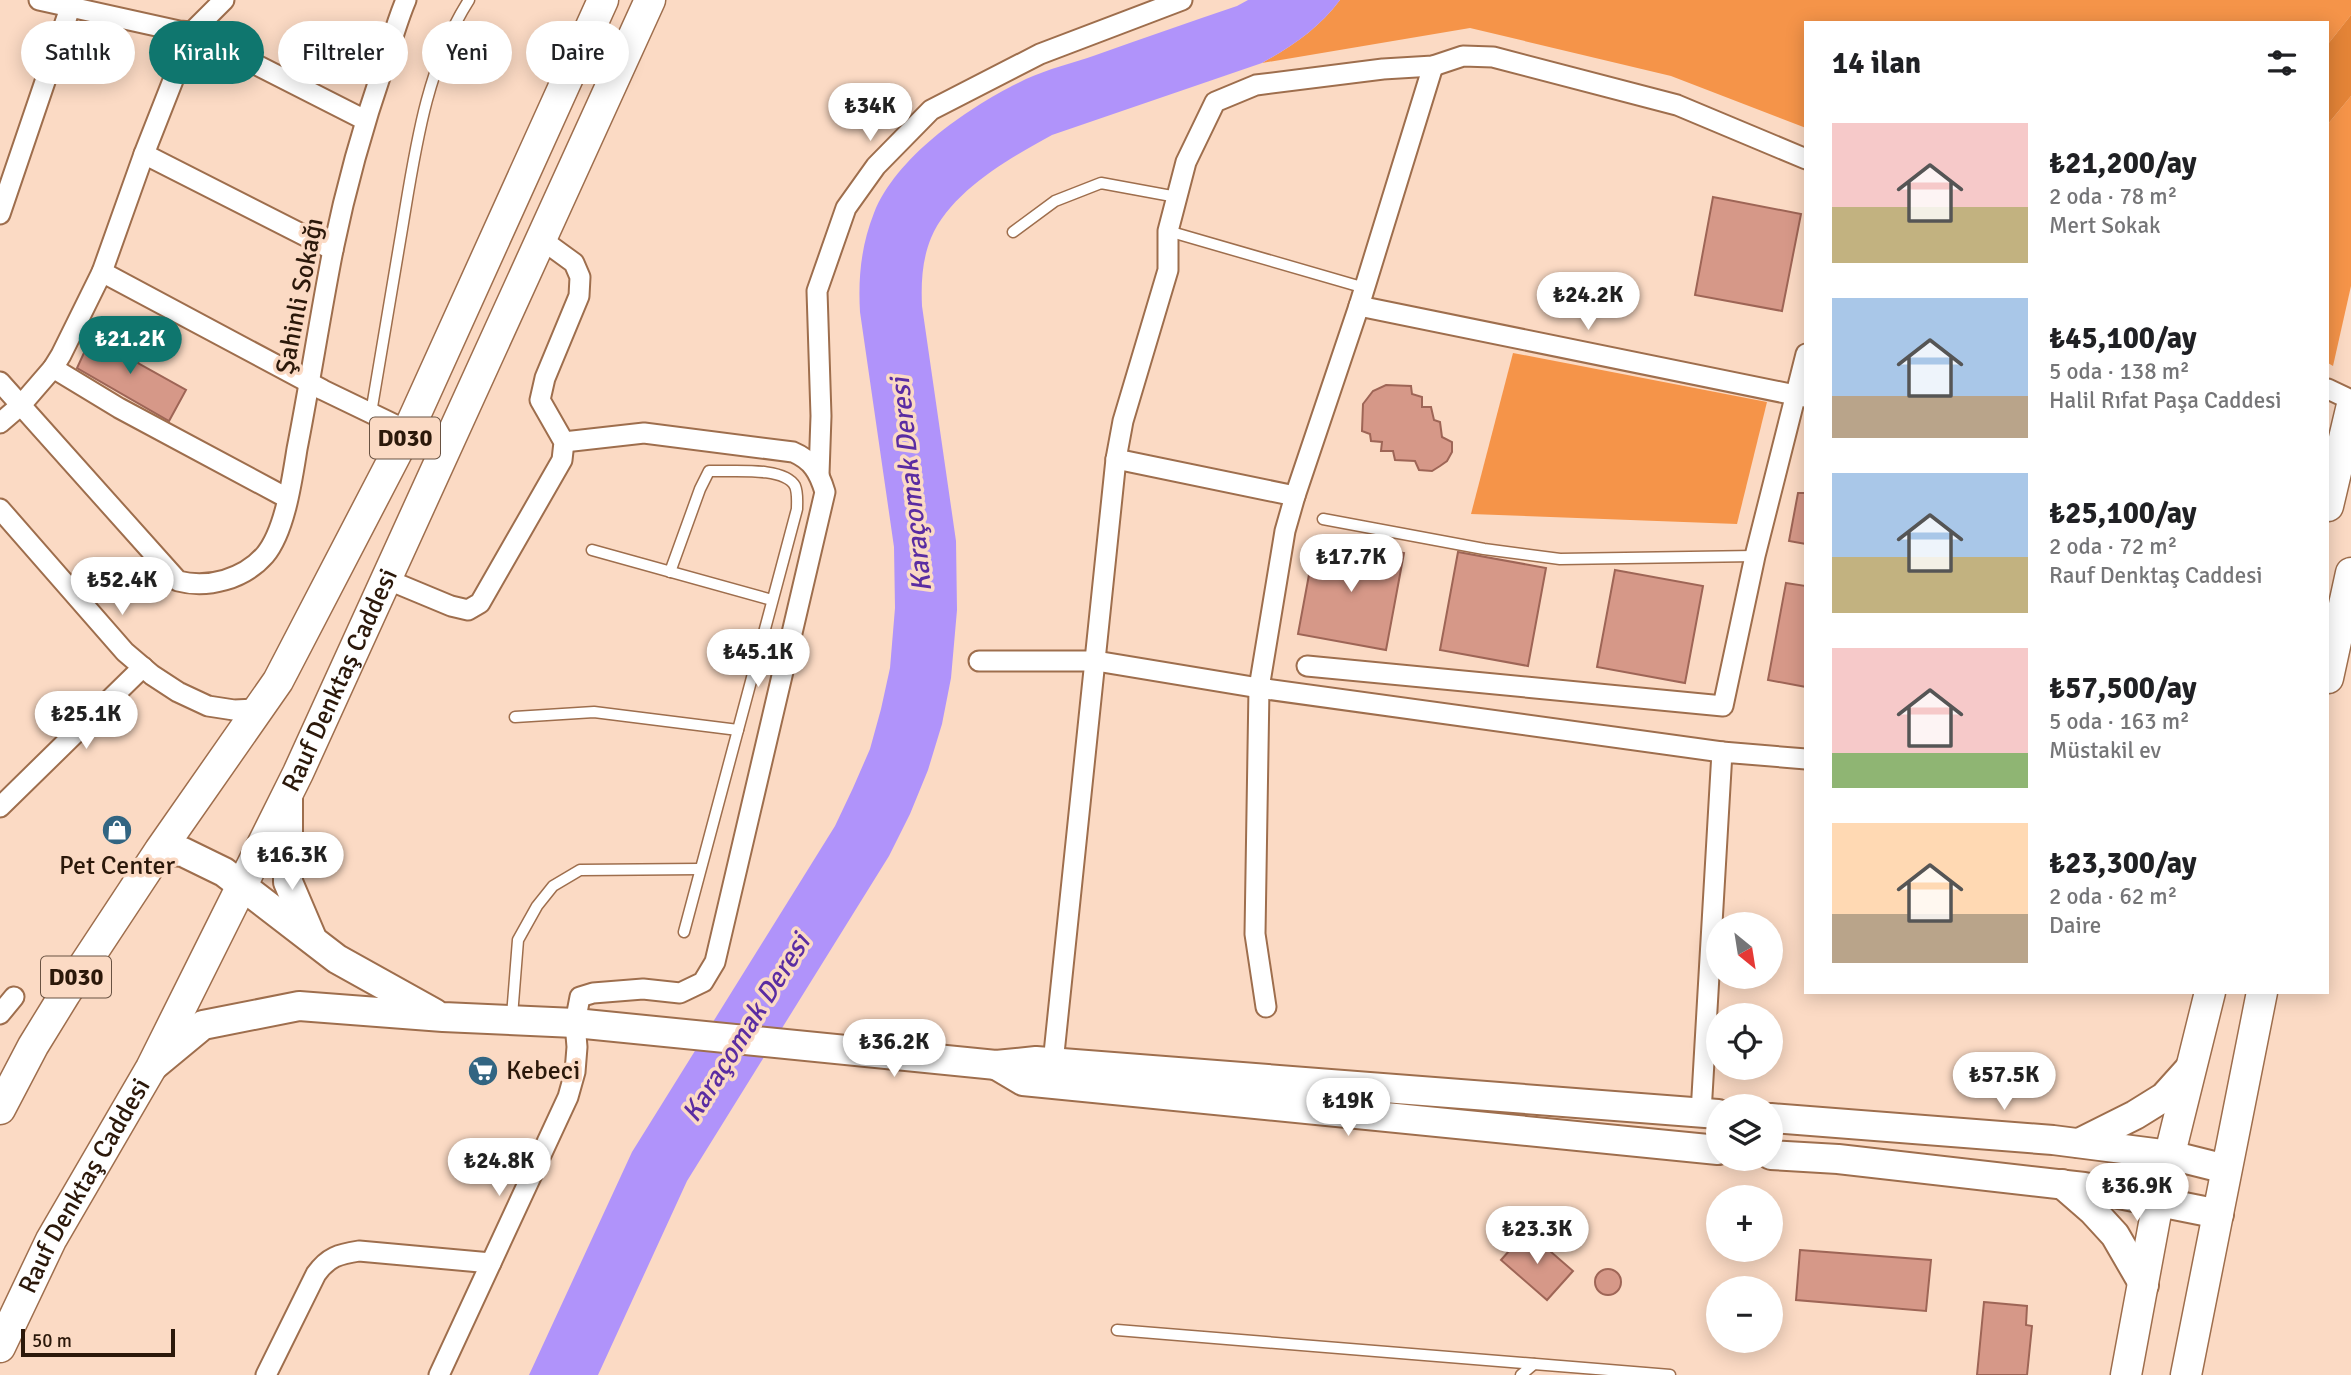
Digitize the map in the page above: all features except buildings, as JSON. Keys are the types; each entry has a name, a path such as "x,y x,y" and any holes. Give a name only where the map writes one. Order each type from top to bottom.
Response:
{"main road":[{"name":"Rauf Denktaş Caddesi","path":"0,1109 33,1046 160,850 278,681 408,432 603,0"},
{"name":"Rauf Denktaş Caddesi","path":"0,1347 7,1320 151,1068 288,793 650,0"},
{"path":"2329,502 2351,410"},
{"path":"2329,673 2351,573"},
{"path":"288,793 288,882 312,939"},
{"path":"160,850 183,852 202,859 242,884 337,959 443,1017"},
{"path":"2126,1375 2158,1202 2210,994"},
{"path":"2186,1375 2262,994"},
{"path":"151,1068 203,1024 299,1006 443,1017 575,1023 996,1065 1036,1061 1706,1114"},
{"path":"996,1065 1023,1081 1706,1149"},
{"path":"2078,1143 2164,1097 2192,1067"},
{"path":"1783,1119 2078,1143 2171,1155 2226,1169"},
{"path":"1783,1156 1838,1159 2062,1184 2219,1214"},
{"path":"2062,1184 2093,1211 2115,1236 2144,1285"}],"street":[{"path":"39,0 149,25"},
{"path":"203,21 224,0"},
{"path":"819,474 821,415 817,291 846,208 876,166 931,110 1040,54 1182,0"},
{"name":"Şahinli Sokağı","path":"21,405 178,581 194,585 223,581 247,571 265,554 277,534 287,498 334,250 365,120 402,2"},
{"path":"0,214 70,8"},
{"path":"1053,1063 1116,459 1124,421 1168,270 1168,231 1186,162 1215,102 1256,85 1384,69 1433,66 1463,56 1493,57 1677,105 1804,158"},
{"path":"1266,1007 1255,934 1259,688 1285,531 1362,297 1433,66"},
{"path":"264,69 365,120"},
{"path":"0,423 21,405 53,369 102,272 144,154 173,84"},
{"path":"144,154 334,250"},
{"path":"386,579 451,606 468,610 480,603 562,460 564,442 540,400 545,377 579,296 580,277 574,263 541,239"},
{"path":"102,272 310,384 444,452"},
{"path":"1362,297 1800,395"},
{"path":"1307,666 1723,706 1755,556 1800,395 1804,368"},
{"path":"53,369 119,408 287,498"},
{"path":"0,382 21,405"},
{"path":"2329,389 2351,400"},
{"path":"439,1375 568,1097 575,1072 575,1023 580,997 593,993 643,989 680,993 703,982 715,962 825,492 819,474 806,457 793,452 644,433 564,442"},
{"path":"1116,459 1295,496"},
{"path":"0,509 125,652 143,667 178,692 208,706 234,710 259,709"},
{"path":"978,661 1096,661 1259,688 1722,752 1804,759"},
{"path":"0,807 143,667"},
{"path":"1711,1094 1722,752"},
{"path":"0,1014 13,997"},
{"path":"266,1375 316,1274 326,1261 338,1254 359,1251 491,1263"}],"lane":[{"path":"371,414 417,139 429,91 456,20 469,0"},
{"path":"1013,232 1055,201 1101,183 1177,197"},
{"path":"1168,231 1362,297"},
{"path":"670,572 709,471 778,473 789,478 797,489 797,509 684,932"},
{"path":"1322,519 1484,549 1560,559 1755,556"},
{"path":"592,550 772,600"},
{"path":"515,716 594,712 737,730"},
{"path":"511,1019 518,940 537,906 553,886 580,870 701,869"},
{"path":"1117,1329 1670,1375"},
{"path":"1521,1375 1534,1364"}],"shaded area":[{"path":"1340,0 2351,0 2351,15 2329,43 2329,21 1804,21 1804,127 1671,76 1470,28 1262,63 1305,36"},
{"path":"2351,15 2351,96 2329,123 2329,43"},
{"path":"2351,96 2351,286 2333,366 2329,364 2329,123"},
{"path":"1513,353 1767,402 1737,524 1471,514"}],"water":[{"name":"Karaçomak Deresi","path":"1248,0 1340,0 1305,36 1262,63 1052,135 1018,154 983,178 952,205 931,238 923,272 922,306 956,541 957,610 951,678 942,724 928,770 889,856 687,1181 598,1375 529,1375 632,1152 835,826 870,749 890,668 895,608 894,547 860,312 861,262 874,213 900,171 918,152 938,134 982,103 1043,72"}],"place":[{"name":"Pet Center","path":"117,830"},
{"name":"Kebeci","path":"483,1071"}]}
